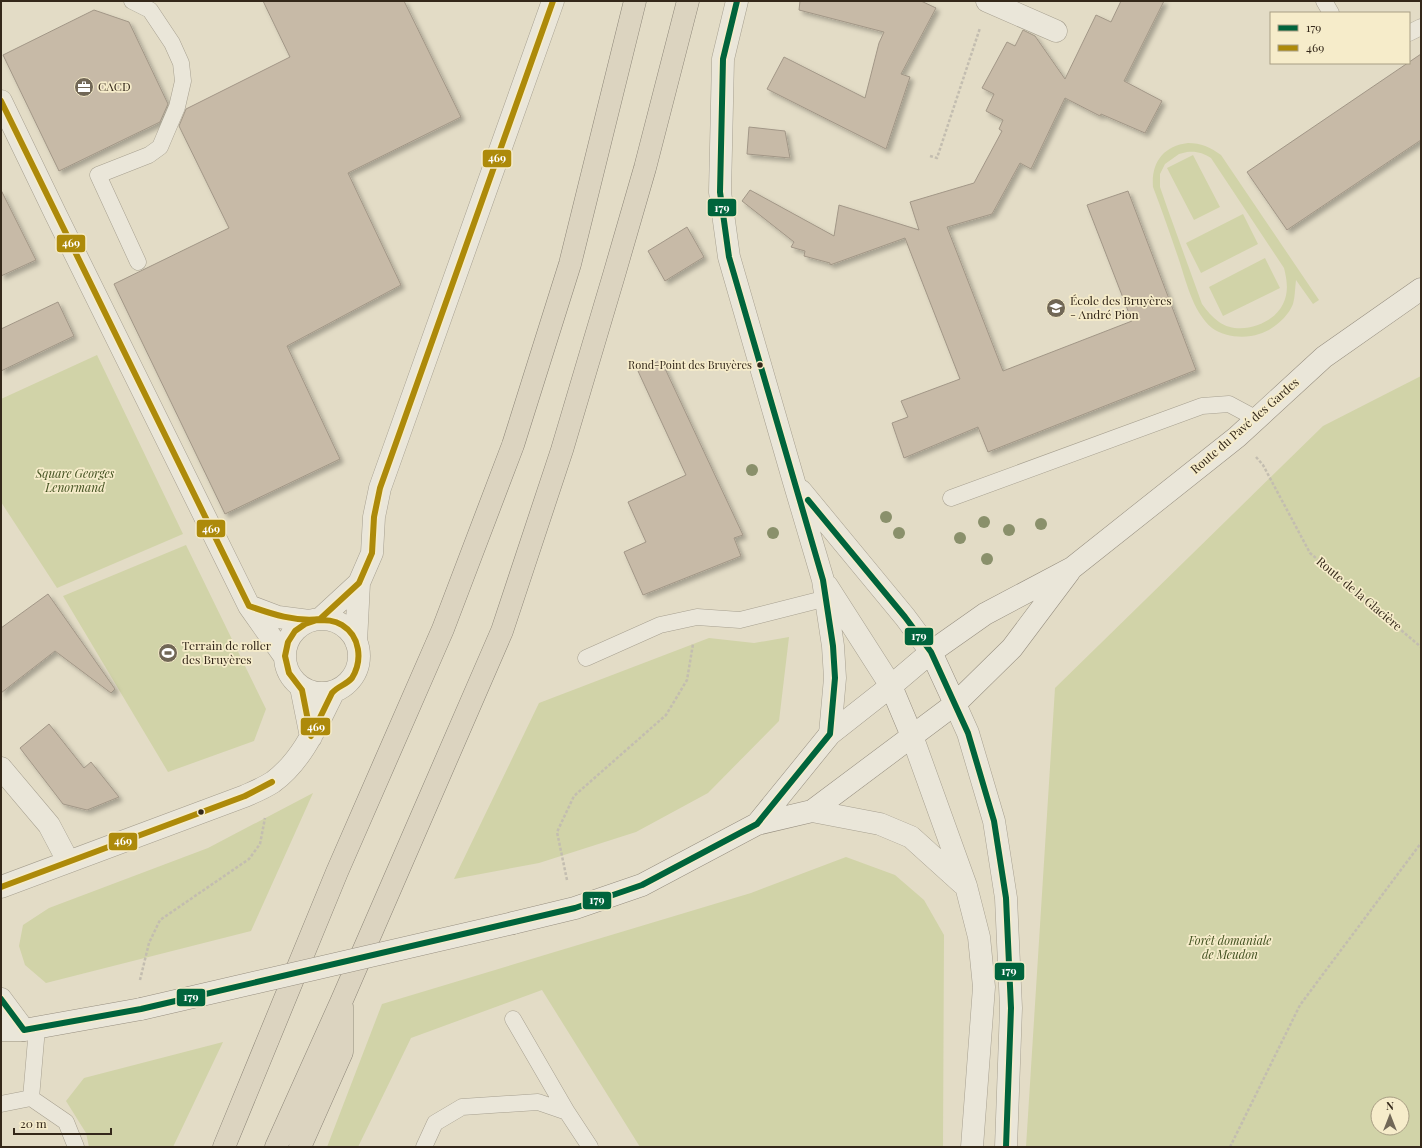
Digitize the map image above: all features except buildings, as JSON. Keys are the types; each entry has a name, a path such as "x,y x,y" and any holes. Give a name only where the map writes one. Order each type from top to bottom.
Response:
{"highway":[{"path":"224,1147 337,872 443,629 512,445 570,264 635,1"},
{"path":"276,1147 342,1000 502,631 562,450 614,275 645,168 688,1"},
{"path":"300,1147 342,1052 342,1000"}],"street":[{"path":"359,583 314,620 299,627 291,636 286,646 285,657 287,668 292,679 301,687 311,692 323,693 334,691 345,685 353,676 358,666 359,654 356,642 359,583 372,553 374,517 380,488 553,1"},
{"path":"737,1 723,60 720,192 729,257 825,589 833,646 835,678 830,734"},
{"path":"988,1 1056,31"},
{"path":"1,100 9,138 249,606 285,657"},
{"name":"Route du Pavé des Gardes","path":"757,824 830,734 931,652 985,614 1072,568 1237,437 1324,357 1421,288"},
{"path":"794,482 905,617 931,652 968,733 994,821 1006,898 1011,1008 1006,1147"},
{"name":"Route du Pavé des Gardes","path":"1,1030 30,1029 137,1010 575,908 642,885 757,824 812,811 955,704 1012,648 1072,568"},
{"path":"825,589 891,686 912,736 966,886 980,938 984,987 972,1147"},
{"path":"249,606 278,617 331,620 342,625 356,642"},
{"path":"301,687 310,737"},
{"path":"1,887 245,796 272,782 295,761 310,737 334,691"},
{"path":"1,768 50,825 62,846 68,861"},
{"path":"812,811 880,824 911,837 966,886"},
{"path":"1,999 30,1029"},
{"name":"Route du Pavé des Gardes","path":"1,1040 30,1029"}],"lane":[{"path":"132,1 150,10 172,43 180,63 183,80 177,108 160,147 149,155 98,175 138,262"},
{"path":"1324,1 1330,12"},
{"path":"1410,32 1421,27"},
{"path":"951,498 1202,406 1229,404 1257,419"},
{"path":"586,658 660,625 697,617 740,620 825,589"},
{"path":"512,1020 567,1112 590,1147"},
{"path":"30,1029 31,1098"},
{"path":"1,1104 31,1098 66,1122 76,1147"},
{"path":"424,1147 435,1123 462,1107 538,1102 567,1112"}],"path":[{"path":"930,156 937,158 988,1"},
{"name":"Route de la Glacière","path":"1237,437 1263,465 1310,553 1421,647"},
{"path":"575,908 566,878 557,832 574,796 666,715 687,680 697,617"},
{"path":"137,1010 149,943 160,920 249,859 260,844 272,782"},
{"path":"1230,1147 1300,1005 1421,843"}],"green space":[{"path":"1193,143 1209,148 1221,155 1319,300 1313,304 1296,280 1294,301 1288,314 1264,332 1253,336 1241,337 1228,335 1212,328 1205,321 1190,295 1153,187 1154,170 1160,157 1165,152 1179,145","holes":["1187,152 1200,153 1211,158 1284,268 1287,286 1285,300 1272,318 1264,323 1245,328 1227,326 1214,318 1202,304 1160,187 1160,174 1165,164 1179,154"]},
{"path":"1193,155 1220,207 1194,220 1167,168"},
{"path":"1243,214 1258,244 1201,273 1186,243"},
{"path":"1265,258 1280,288 1223,316 1209,287"},
{"name":"Square Georges Lenormand","path":"97,355 183,534 57,588 1,502 1,399"},
{"name":"Forêt domaniale de Meudon","path":"1421,376 1421,1147 1026,1147 1055,688 1323,426"},
{"name":"Terrain de roller des Bruyères","path":"186,545 266,709 254,741 168,772 63,596"},
{"path":"789,637 779,721 708,793 636,832 539,863 454,879 539,703 709,638 754,643"},
{"path":"313,793 251,931 46,983 25,965 19,946 23,925 49,908 208,848"},
{"path":"846,857 895,875 924,900 944,935 943,1147 640,1147 542,990 411,1038 358,1147 327,1147 382,1004 751,893"},
{"path":"223,1042 173,1147 89,1147 86,1133 66,1101 84,1078"}],"transit line":[{"name":"469","path":"320,619 359,583 372,553 374,517 380,488 553,1"},
{"name":"179","path":"1,999 24,1030 141,1009 575,908 642,885 757,824 830,734 835,678 833,646 823,580 729,257 720,192 723,59 737,1"},
{"name":"469","path":"1,101 249,606 293,618 311,620 320,619"},
{"name":"179","path":"808,500 905,617 931,652 968,733 994,821 1006,898 1011,1008 1006,1147"},
{"name":"469","path":"317,620 336,622 342,625 353,635 358,649 358,664 352,678 332,693 311,736 302,690 289,673 285,656 288,642 295,631 305,624 317,620"},
{"name":"469","path":"245,796 272,782"},
{"name":"469","path":"245,796 272,782"},
{"name":"469","path":"1,887 245,796"}],"place":[{"name":"CACD","path":"84,87"},
{"name":"École des Bruyères - André Pion","path":"1056,308"},
{"name":"Rond-Point des Bruyères","path":"760,365"},
{"name":"Terrain de roller des Bruyères","path":"168,653"}]}
